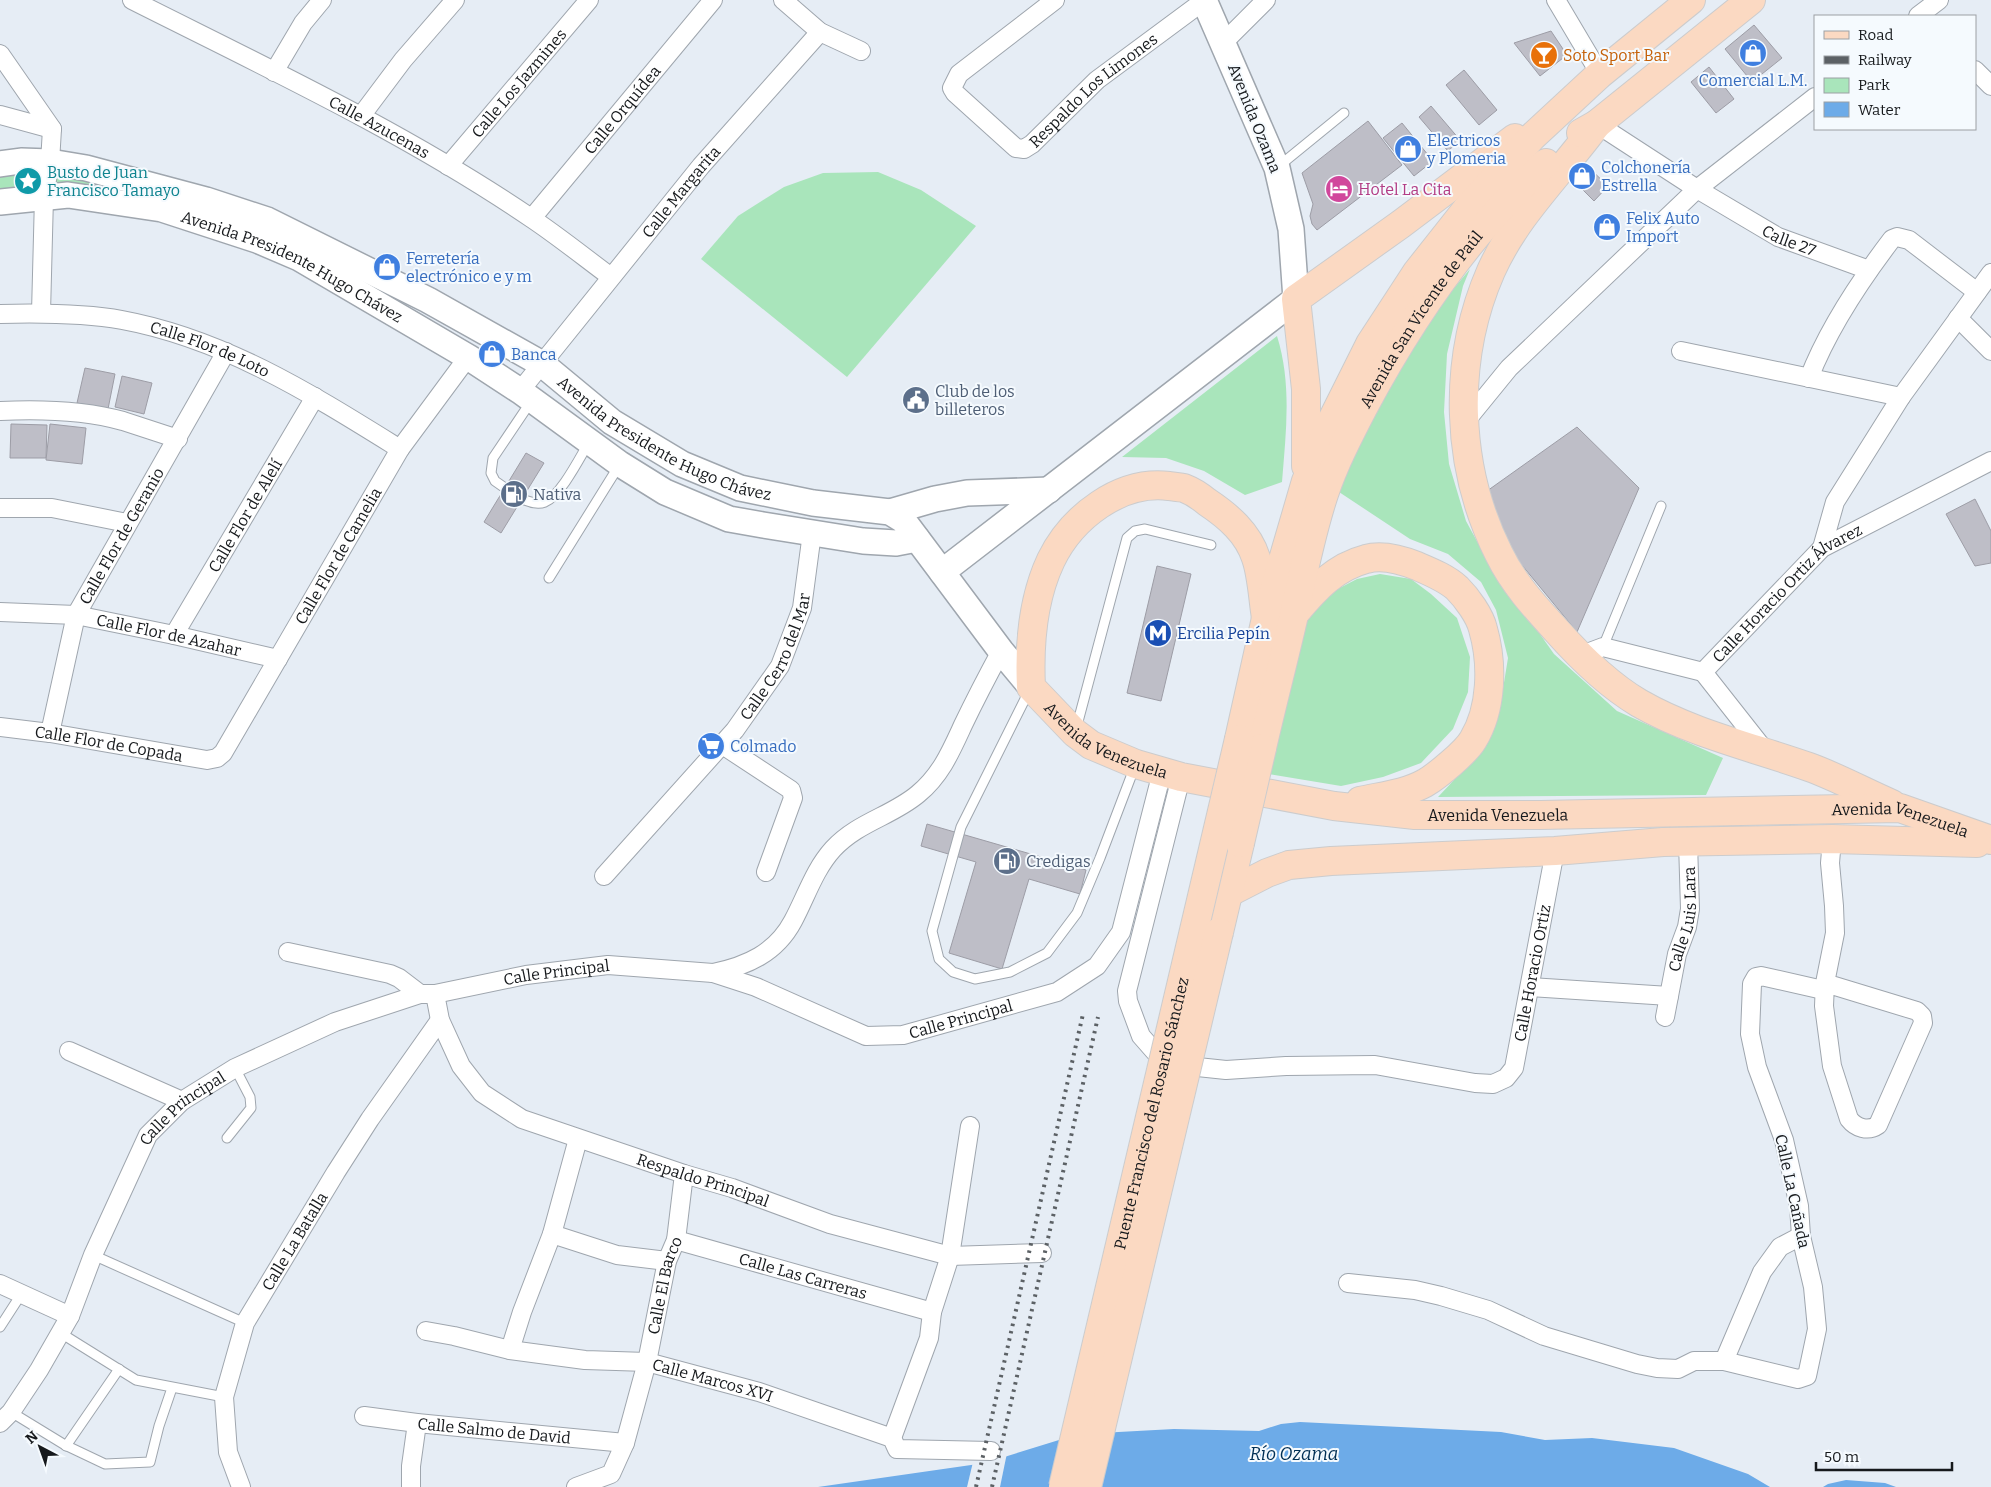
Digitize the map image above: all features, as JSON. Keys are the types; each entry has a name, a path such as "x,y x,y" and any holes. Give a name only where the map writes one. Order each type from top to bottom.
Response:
{"main road":[{"name":"Avenida Ozama","path":"1204,0 1224,42 1277,168 1291,228 1296,299"},
{"name":"Avenida San Vicente de Paúl","path":"1267,670 1266,618 1306,481 1331,422 1370,344 1417,272 1466,210 1532,137 1600,74 1691,0"},
{"name":"Avenida San Vicente de Paúl","path":"1250,743 1267,670 1294,614 1308,550 1324,493 1350,434 1389,359 1428,301 1479,234 1528,180 1579,134 1597,124 1751,0"},
{"path":"942,572 1296,299 1401,224 1600,74"},
{"path":"1597,124 1578,150 1542,191 1517,225 1491,271 1474,319 1467,357 1463,413 1468,463 1481,512 1499,555 1526,597 1591,651 1637,702 1670,719 1811,768 1900,808"},
{"name":"Avenida Presidente Hugo Chávez","path":"0,164 21,161 50,162 86,168 206,200 267,220 428,300 542,364 612,422 682,464 740,488 813,503 890,512"},
{"name":"Avenida Presidente Hugo Chávez","path":"0,202 68,194 162,209 257,240 299,258 468,357 526,395 620,464 665,492 729,519 863,541 896,543 917,539"},
{"path":"1296,299 1306,390 1306,481"},
{"path":"1031,687 1030,662 1035,615 1051,560 1067,535 1088,514 1110,497 1133,488 1159,485 1184,488 1224,513 1244,534 1257,558 1266,618"},
{"path":"890,512 935,499 967,493 1049,490"},
{"path":"890,512 904,520 1001,651 1031,687"},
{"path":"1294,614 1313,591 1347,566 1368,558 1391,558 1436,573 1457,588 1472,608 1483,628 1487,651 1488,694 1482,718 1473,741 1449,765 1426,782 1400,794 1334,806"},
{"name":"Avenida Venezuela","path":"1031,687 1075,733 1091,745 1136,764 1172,774 1334,806 1415,815 1540,815 1900,808 1991,842"},
{"name":"Puente Francisco del Rosario Sánchez","path":"1087,1487 1240,843 1250,743"},
{"name":"Puente Francisco del Rosario Sánchez","path":"1063,1487 1250,743"},
{"path":"1228,893 1267,873 1289,865 1663,842 1832,839 1991,842"}],"street":[{"name":"Calle Azucenas","path":"132,0 360,116 448,166 532,218 611,277"},
{"path":"274,72 302,23 322,0"},
{"path":"360,116 403,60 455,0"},
{"name":"Calle Los Jazmines","path":"448,166 589,0"},
{"name":"Calle Orquídea","path":"532,218 713,0"},
{"path":"783,0 820,32 861,51"},
{"name":"Respaldo Los Limones","path":"1054,0 959,74 952,88 955,94 1016,148 1024,149 1032,144 1097,80 1204,0"},
{"path":"1224,42 1266,0"},
{"path":"1556,0 1600,74"},
{"path":"1920,15 1939,0"},
{"name":"Calle Margarita","path":"526,395 542,364 611,277 701,166 820,32"},
{"path":"0,54 52,129 50,162 44,197 41,313"},
{"path":"1976,71 1991,86"},
{"path":"1465,422 1509,368 1697,188 1814,98"},
{"path":"0,115 52,129"},
{"name":"Calle 27","path":"1597,124 1778,237 1868,270"},
{"path":"1809,378 1818,355 1868,270 1892,239 1897,237 1909,240 1977,292"},
{"path":"1822,548 1835,502 1901,397 1991,273"},
{"name":"Calle Flor de Loto","path":"0,314 41,313 121,320 157,328 258,365 400,449"},
{"path":"1958,318 1991,351"},
{"path":"1682,351 1901,397"},
{"name":"Calle Flor de Geranio","path":"50,733 76,615 226,352"},
{"name":"Calle Flor de Camelia","path":"217,758 223,752 400,449 468,357"},
{"name":"Calle Flor de Alelí","path":"174,635 315,397"},
{"path":"0,411 39,409 73,412 121,421 178,439"},
{"name":"Calle Horacio Ortiz Álvarez","path":"1591,651 1702,672 1822,548 1991,461"},
{"path":"0,508 52,508 127,523"},
{"name":"Calle Cerro del Mar","path":"604,876 735,730 780,666 802,608 812,533"},
{"name":"Calle Flor de Azahar","path":"0,612 76,615 278,659"},
{"path":"713,973 747,964 774,946 793,921 812,879 834,848 859,827 912,799 933,780 949,756 1001,651"},
{"path":"1702,672 1767,753"},
{"name":"Calle Flor de Copada","path":"0,727 50,733 207,760 217,758"},
{"path":"721,744 791,790 793,798 766,872"},
{"name":"Calle Principal","path":"6,1417 40,1370 59,1332 70,1316 93,1255 148,1135 182,1101 235,1068 335,1022 428,994 526,975 608,965 713,973 756,987 866,1036 903,1035 1057,992 1097,966 1121,932 1172,774"},
{"name":"Calle Horacio Ortiz","path":"1172,774 1127,991 1141,1036 1155,1052 1188,1066 1226,1070 1286,1066 1375,1065 1475,1083 1493,1084 1506,1078 1514,1068 1555,850"},
{"path":"1824,986 1917,1011 1922,1016 1922,1022 1878,1125 1867,1130 1853,1124 1849,1119 1832,1066 1824,1006 1824,986 1834,933 1834,906 1830,863 1832,839"},
{"name":"Calle Luis Lara","path":"1665,1017 1677,954 1687,927 1690,908 1688,842"},
{"path":"288,952 390,974 428,994"},
{"name":"Calle La Cañada","path":"1724,1361 1798,1379 1807,1376 1817,1328 1813,1288 1801,1236 1799,1206 1784,1140 1757,1067 1750,1034 1752,984 1754,980 1761,976 1824,986"},
{"name":"Calle Luis Lara","path":"1530,987 1669,996"},
{"name":"Respaldo Principal","path":"428,994 460,1066 482,1093 522,1119 684,1174 732,1188 830,1224 950,1256 1042,1253"},
{"name":"Calle La Batalla","path":"241,1487 228,1452 224,1398 245,1323 365,1126 440,1020"},
{"path":"69,1051 182,1101"},
{"path":"892,1438 929,1338 932,1312 950,1256 970,1126"},
{"path":"510,1350 522,1312 552,1234 578,1139"},
{"name":"Calle El Barco","path":"576,1487 610,1474 625,1444 647,1362 668,1261 676,1240 684,1174"},
{"path":"552,1234 617,1255 668,1261"},
{"path":"1348,1282 1415,1290 1441,1296 1488,1310 1544,1336 1637,1364 1657,1368 1678,1369 1694,1361 1724,1361 1762,1272 1780,1247 1801,1236"},
{"name":"Calle Las Carreras","path":"676,1240 932,1312"},
{"path":"0,1284 70,1316"},
{"name":"Calle Marcos XVI","path":"426,1331 510,1350 585,1360 647,1362 759,1392 892,1438 897,1449 991,1451"},
{"name":"Calle Salmo de David","path":"364,1416 625,1444"},
{"path":"411,1487 411,1466 417,1423"}],"lane":[{"path":"1277,168 1344,113"},
{"path":"505,488 494,481 491,473 493,458 526,395"},
{"path":"522,499 535,504 546,501 557,492 590,442"},
{"path":"549,578 620,464"},
{"path":"1591,651 1661,506"},
{"path":"1075,733 1127,538 1135,531 1145,529 1211,545"},
{"path":"1031,687 961,827 932,931 939,959 953,972 975,979 1010,972 1047,953 1077,913 1136,764"},
{"path":"227,1138 251,1108 250,1097 235,1068"},
{"path":"93,1255 245,1323"},
{"path":"0,1327 22,1294"},
{"path":"59,1332 136,1380 224,1398"},
{"path":"66,1446 119,1370"},
{"path":"6,1417 105,1464 150,1462 158,1426 172,1388"}],"green space":[{"path":"24,168 132,190 59,185 0,193 0,170"},
{"path":"878,172 921,190 976,226 847,377 701,259 738,216 784,187 823,173"},
{"path":"1470,269 1463,286 1447,354 1444,412 1449,464 1466,521 1485,556 1554,654 1617,711 1723,758 1706,795 1438,797 1470,763 1490,734 1501,701 1508,658 1496,610 1481,582 1448,554 1410,539 1339,492 1372,412 1434,312"},
{"path":"1277,336 1285,372 1287,408 1282,482 1245,495 1204,471 1166,458 1122,457"},
{"path":"1380,574 1411,579 1457,618 1470,657 1468,692 1453,729 1421,763 1383,777 1341,786 1268,774 1303,626 1330,593 1357,579"}],"water":[{"name":"Río Ozama","path":"1300,1422 1501,1432 1545,1440 1592,1438 1674,1448 1748,1474 1770,1487 818,1487 985,1463 1059,1440 1100,1433 1174,1429 1259,1431 1281,1424"},
{"path":"1846,1480 1885,1483 1896,1487 1823,1487"}],"pier":[{"path":"1007,1453 1000,1487 967,1487 973,1462"}],"building":[{"name":"Comercial L.M.","path":"1754,25 1782,58 1752,82 1725,49"},
{"name":"Soto Sport Bar","path":"1551,31 1565,52 1563,58 1540,76 1514,43"},
{"path":"1709,67 1734,99 1716,113 1691,82"},
{"path":"1464,70 1497,110 1479,125 1446,85"},
{"path":"1431,106 1460,140 1448,151 1419,117"},
{"name":"Hotel La Cita","path":"1368,121 1402,165 1317,230 1312,224 1310,216 1313,204 1302,173"},
{"name":"Electricos y Plomeria","path":"1402,123 1433,161 1414,176 1383,138"},
{"path":"1585,164 1608,186 1594,201 1571,178"},
{"path":"85,368 115,374 108,409 77,403"},
{"path":"122,376 152,383 144,414 115,407"},
{"path":"11,424 47,425 46,458 10,458"},
{"path":"50,424 86,428 82,464 46,460"},
{"path":"1577,427 1639,488 1577,632 1507,547 1487,491"},
{"name":"Nativa","path":"526,453 544,463 501,533 484,522"},
{"path":"1975,499 1991,531 1991,563 1975,566 1946,514"},
{"name":"Ercilia Pepín","path":"1157,566 1191,574 1161,701 1127,693"},
{"path":"927,824 1086,870 1080,894 1029,879 1002,969 949,953 976,862 921,846"}],"railway":[{"path":"976,1487 1083,1014"},
{"path":"992,1487 1098,1017"}],"place":[{"name":"Comercial L.M.","path":"1753,53"},
{"name":"Soto Sport Bar","path":"1544,55"},
{"name":"Electricos y Plomeria","path":"1408,149"},
{"name":"Colchonería Estrella","path":"1582,176"},
{"name":"Busto de Juan Francisco Tamayo","path":"28,181"},
{"name":"Hotel La Cita","path":"1339,189"},
{"name":"Felix Auto Import","path":"1607,227"},
{"name":"Ferretería electrónico e y m","path":"387,267"},
{"name":"Banca","path":"492,354"},
{"name":"Club de los billeteros","path":"916,400"},
{"name":"Nativa","path":"514,494"},
{"name":"Ercilia Pepín","path":"1158,633"},
{"name":"Colmado","path":"711,746"},
{"name":"Credigas","path":"1007,861"}]}
